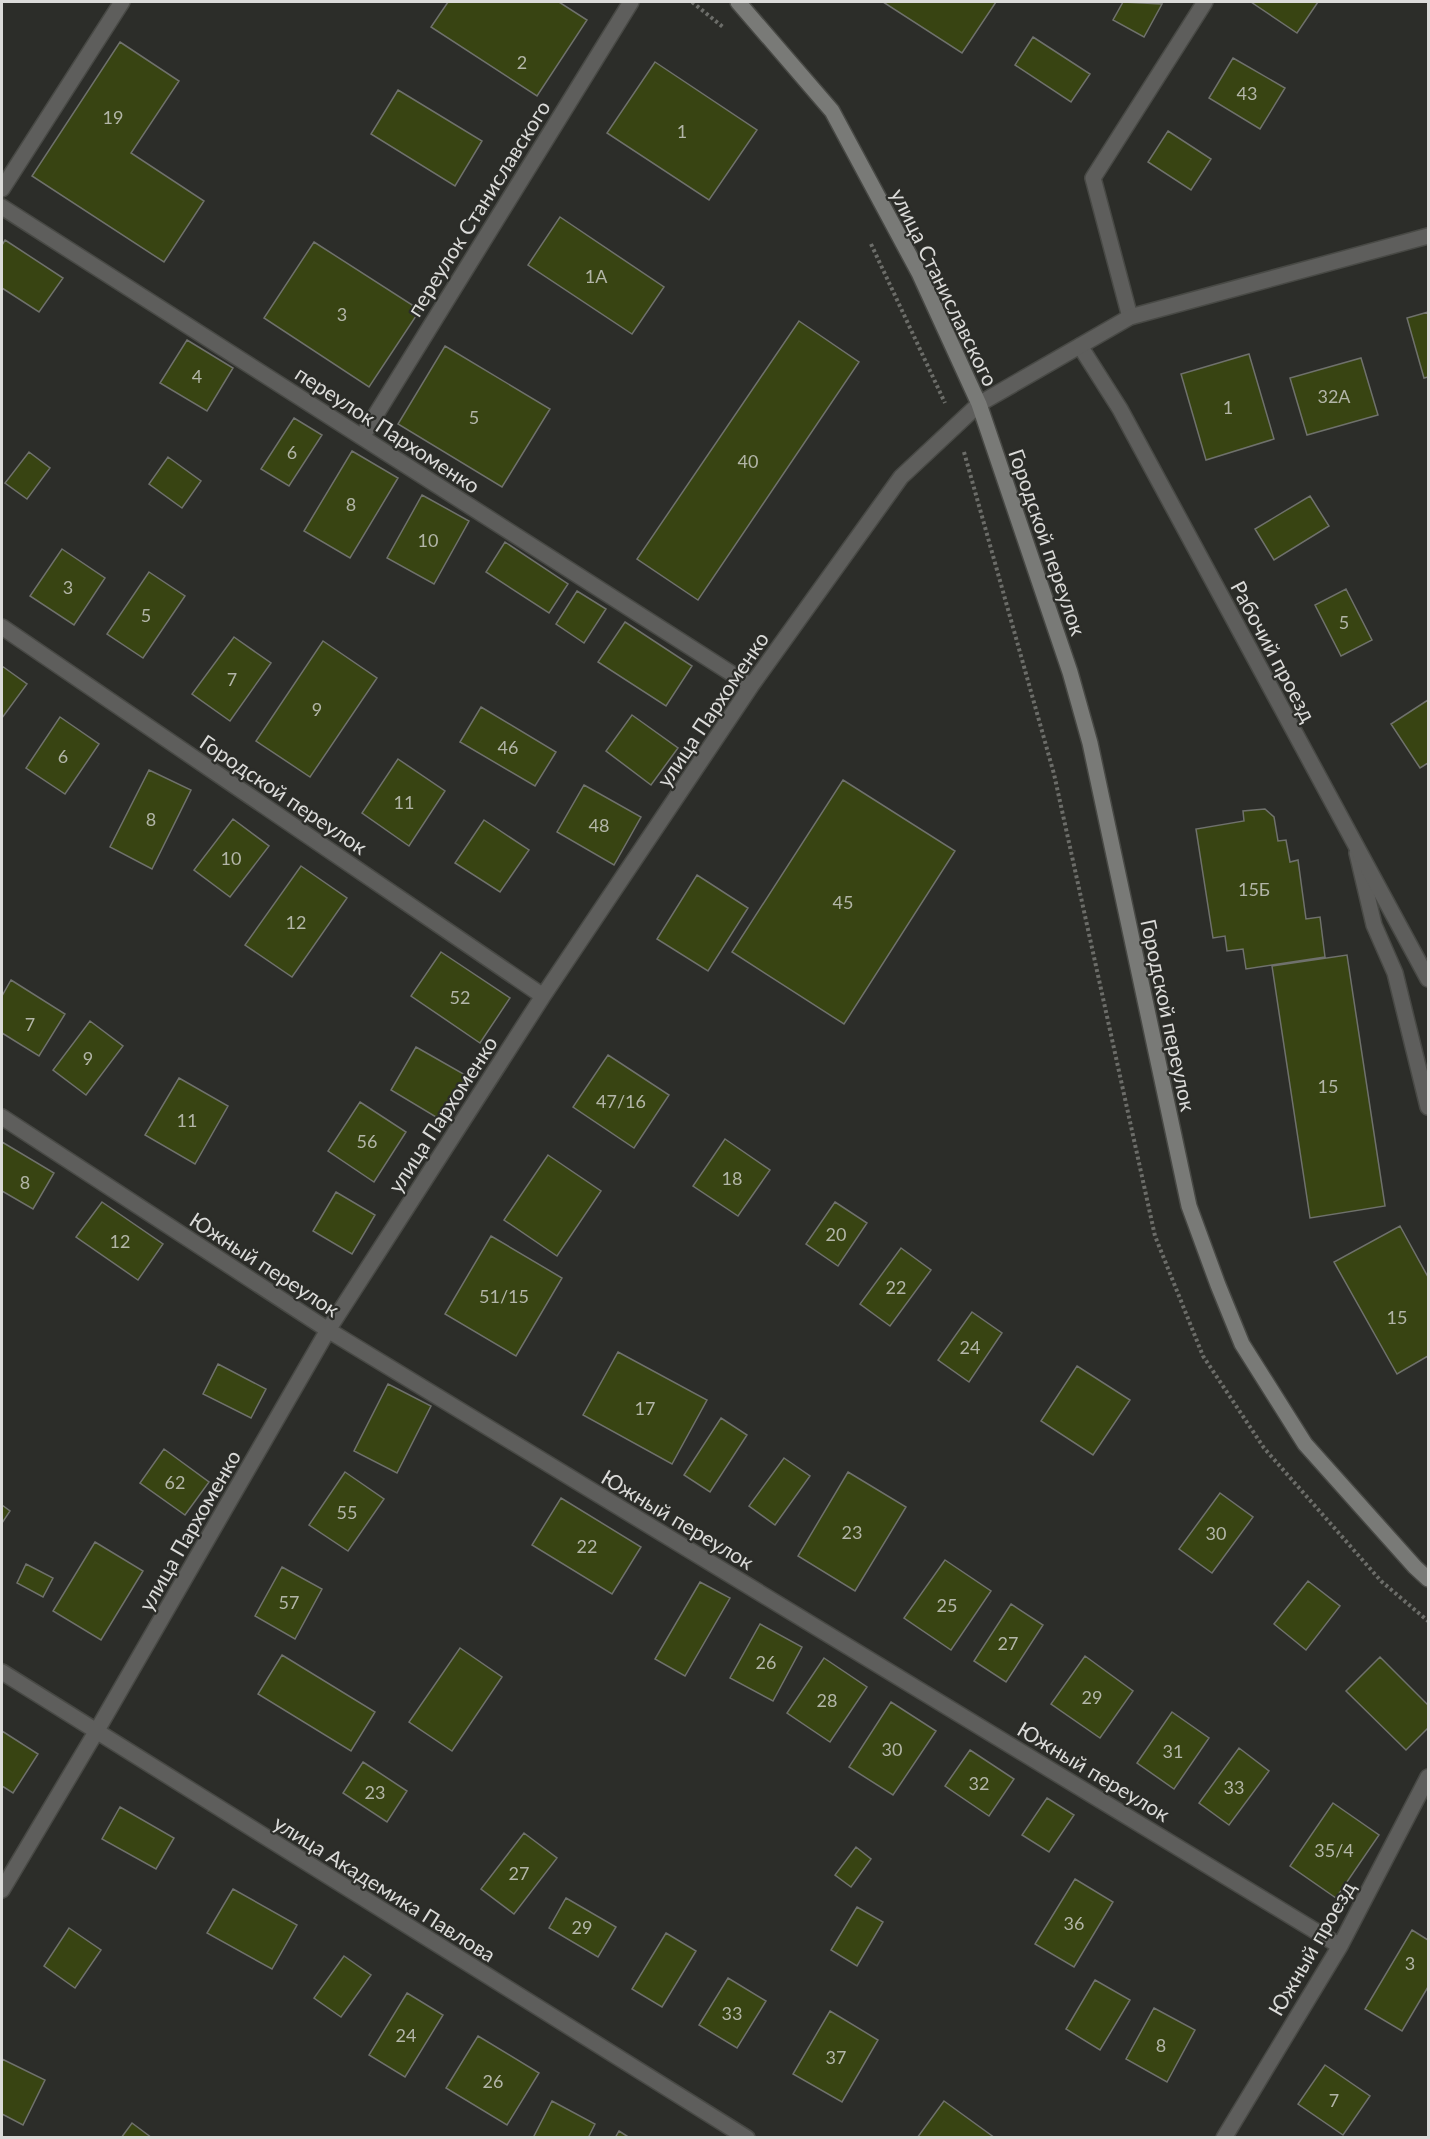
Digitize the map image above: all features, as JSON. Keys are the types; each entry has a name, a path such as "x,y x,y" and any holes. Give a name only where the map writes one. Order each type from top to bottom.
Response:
{"main road":[{"name":"улица Станиславского","path":"739,2 832,111 918,273 979,404"},
{"name":"Городской переулок","path":"979,404 1070,672 1090,743 1189,1206 1218,1285 1242,1344 1305,1444 1428,1579"}],"street":[{"path":"2,189 122,2"},
{"name":"переулок Станиславского","path":"362,437 631,2"},
{"path":"1130,317 1093,178 1205,2"},
{"name":"переулок Пархоменко","path":"2,207 751,686"},
{"name":"улица Станиславского","path":"979,404 1130,317 1428,236"},
{"name":"Рабочий проезд","path":"1080,346 1120,409 1428,979"},
{"name":"улица Пархоменко","path":"2,1890 328,1330 543,996 751,686 902,477 979,404"},
{"name":"Городской переулок","path":"2,627 543,996"},
{"path":"1355,846 1374,925 1395,973 1428,1107"},
{"name":"Южный переулок","path":"2,1117 328,1330 1340,1946"},
{"name":"улица Академика Павлова","path":"2,1672 747,2138"},
{"name":"Южный проезд","path":"1224,2138 1340,1946 1428,1777"}],"path":[{"path":"692,2 728,32"},
{"path":"870,243 956,426 984,517 1054,774 1155,1236 1203,1356 1264,1448 1381,1581 1428,1621"}],"building":[{"path":"448,2 559,2 587,20 537,96 431,27"},
{"path":"883,2 996,2 962,53"},
{"path":"1123,2 1162,4 1144,37 1113,20"},
{"path":"1251,2 1318,2 1297,33"},
{"path":"1033,37 1090,74 1071,102 1015,65"},
{"path":"120,42 179,81 131,153 204,201 164,262 32,176"},
{"path":"1233,58 1285,88 1260,129 1209,98"},
{"path":"655,62 757,130 709,200 607,133"},
{"path":"398,90 482,141 455,186 371,134"},
{"path":"1168,131 1211,159 1191,190 1148,162"},
{"path":"560,217 664,287 632,334 528,265"},
{"path":"5,240 63,278 39,312 2,288 2,245"},
{"path":"314,242 420,310 369,387 264,318"},
{"path":"1428,312 1428,377 1424,378 1407,318"},
{"path":"799,321 859,362 698,600 637,559"},
{"path":"187,340 233,368 207,411 160,383"},
{"path":"445,346 550,409 502,487 398,424"},
{"path":"1249,354 1274,439 1206,460 1181,374"},
{"path":"1361,358 1378,415 1307,435 1290,378"},
{"path":"294,418 322,435 289,486 261,469"},
{"path":"352,451 398,478 350,558 304,531"},
{"path":"29,452 50,468 27,499 5,483"},
{"path":"168,457 201,481 182,508 149,484"},
{"path":"422,495 469,521 434,584 387,558"},
{"path":"1310,496 1329,526 1274,560 1255,529"},
{"path":"505,542 568,584 549,613 486,572"},
{"path":"62,549 105,578 74,625 30,596"},
{"path":"149,572 185,596 143,658 107,634"},
{"path":"1346,589 1372,640 1341,656 1315,605"},
{"path":"577,591 606,609 584,643 556,624"},
{"path":"625,622 692,666 666,706 598,662"},
{"path":"234,637 271,663 230,721 192,694"},
{"path":"323,641 377,678 310,777 256,741"},
{"path":"2,666 27,684 2,718"},
{"path":"1428,700 1428,763 1420,768 1391,724"},
{"path":"481,707 556,752 535,786 460,742"},
{"path":"632,715 678,748 651,785 606,751"},
{"path":"60,717 99,744 65,794 26,768"},
{"path":"398,759 445,791 409,846 362,813"},
{"path":"149,770 191,790 152,869 110,847"},
{"path":"843,780 955,851 844,1024 732,952"},
{"path":"584,785 641,817 614,865 557,832"},
{"path":"1265,809 1274,817 1278,841 1286,840 1290,862 1298,860 1306,919 1320,917 1325,957 1246,969 1243,949 1227,951 1225,936 1213,938 1196,829 1244,821 1243,811"},
{"path":"233,819 269,846 230,897 194,870"},
{"path":"484,820 529,850 500,892 455,863"},
{"path":"301,866 347,898 292,977 245,945"},
{"path":"697,875 748,908 708,971 657,939"},
{"path":"441,952 510,998 480,1043 411,996"},
{"path":"1347,955 1385,1206 1310,1218 1272,966"},
{"path":"11,980 65,1014 39,1056 2,1033 2,996"},
{"path":"90,1021 123,1046 86,1095 53,1070"},
{"path":"416,1047 467,1076 441,1120 391,1090"},
{"path":"608,1055 669,1095 634,1148 573,1107"},
{"path":"179,1078 228,1106 195,1164 145,1135"},
{"path":"360,1102 406,1132 374,1182 328,1151"},
{"path":"725,1139 770,1170 738,1216 693,1186"},
{"path":"2,1142 54,1173 33,1209 2,1191"},
{"path":"548,1155 601,1191 557,1256 504,1220"},
{"path":"336,1192 375,1215 352,1254 313,1231"},
{"path":"102,1202 163,1244 138,1280 76,1237"},
{"path":"835,1202 867,1223 838,1266 806,1244"},
{"path":"1400,1226 1428,1277 1428,1356 1397,1374 1334,1262"},
{"path":"491,1236 562,1278 516,1356 445,1314"},
{"path":"901,1248 931,1270 890,1326 860,1304"},
{"path":"972,1312 1002,1333 969,1382 938,1360"},
{"path":"618,1352 707,1400 672,1464 583,1415"},
{"path":"218,1364 266,1389 251,1418 203,1394"},
{"path":"1077,1366 1130,1400 1093,1455 1041,1421"},
{"path":"388,1384 431,1406 397,1473 354,1451"},
{"path":"721,1418 747,1435 710,1492 684,1475"},
{"path":"164,1449 209,1482 185,1515 140,1483"},
{"path":"784,1458 810,1476 775,1525 749,1506"},
{"path":"345,1472 384,1499 348,1551 309,1525"},
{"path":"848,1472 906,1507 855,1591 798,1556"},
{"path":"1220,1493 1253,1517 1212,1573 1179,1549"},
{"path":"561,1498 641,1547 612,1594 532,1545"},
{"path":"2,1505 10,1511 2,1523"},
{"path":"95,1542 143,1571 101,1640 53,1611"},
{"path":"945,1560 991,1591 951,1650 904,1618"},
{"path":"26,1564 53,1578 43,1597 17,1583"},
{"path":"282,1567 322,1589 295,1639 255,1616"},
{"path":"1308,1581 1340,1606 1306,1650 1274,1624"},
{"path":"700,1582 730,1598 685,1676 655,1659"},
{"path":"1011,1604 1043,1625 1006,1682 974,1661"},
{"path":"760,1624 802,1647 773,1701 730,1678"},
{"path":"460,1648 502,1677 452,1751 409,1722"},
{"path":"282,1655 375,1712 351,1751 258,1694"},
{"path":"1085,1656 1133,1691 1100,1738 1051,1704"},
{"path":"1380,1657 1428,1705 1428,1728 1406,1750 1346,1691"},
{"path":"824,1658 867,1687 830,1742 787,1713"},
{"path":"891,1702 936,1731 893,1795 849,1767"},
{"path":"1172,1712 1209,1738 1174,1789 1137,1763"},
{"path":"2,1731 38,1754 13,1793 2,1786"},
{"path":"1239,1748 1269,1771 1229,1825 1199,1803"},
{"path":"970,1750 1014,1779 989,1816 945,1786"},
{"path":"363,1762 407,1791 387,1822 343,1793"},
{"path":"1047,1798 1074,1815 1049,1852 1022,1835"},
{"path":"1333,1803 1379,1835 1336,1898 1290,1866"},
{"path":"120,1807 174,1838 156,1869 102,1839"},
{"path":"524,1833 557,1858 514,1914 481,1889"},
{"path":"856,1847 871,1859 851,1887 835,1875"},
{"path":"1075,1879 1113,1902 1074,1967 1035,1944"},
{"path":"233,1889 297,1925 272,1969 207,1933"},
{"path":"566,1898 616,1927 598,1957 549,1928"},
{"path":"857,1907 883,1922 857,1966 831,1950"},
{"path":"69,1928 101,1950 75,1988 44,1966"},
{"path":"1412,1930 1428,1940 1428,1987 1402,2031 1365,2009"},
{"path":"666,1933 696,1951 662,2007 632,1989"},
{"path":"344,1956 371,1975 341,2017 314,1998"},
{"path":"728,1978 766,2001 737,2048 699,2025"},
{"path":"1095,1980 1130,2000 1100,2050 1066,2029"},
{"path":"407,1993 443,2015 405,2077 369,2055"},
{"path":"1154,2008 1195,2030 1167,2082 1126,2059"},
{"path":"830,2011 878,2040 842,2102 793,2074"},
{"path":"478,2036 539,2073 507,2125 446,2088"},
{"path":"2,2059 45,2080 23,2125 2,2114"},
{"path":"1325,2065 1370,2096 1343,2135 1298,2104"},
{"path":"552,2101 595,2124 588,2138 533,2138"},
{"path":"944,2101 995,2138 917,2138"},
{"path":"132,2123 152,2138 121,2138"},
{"path":"619,2131 630,2138 615,2138"}]}
